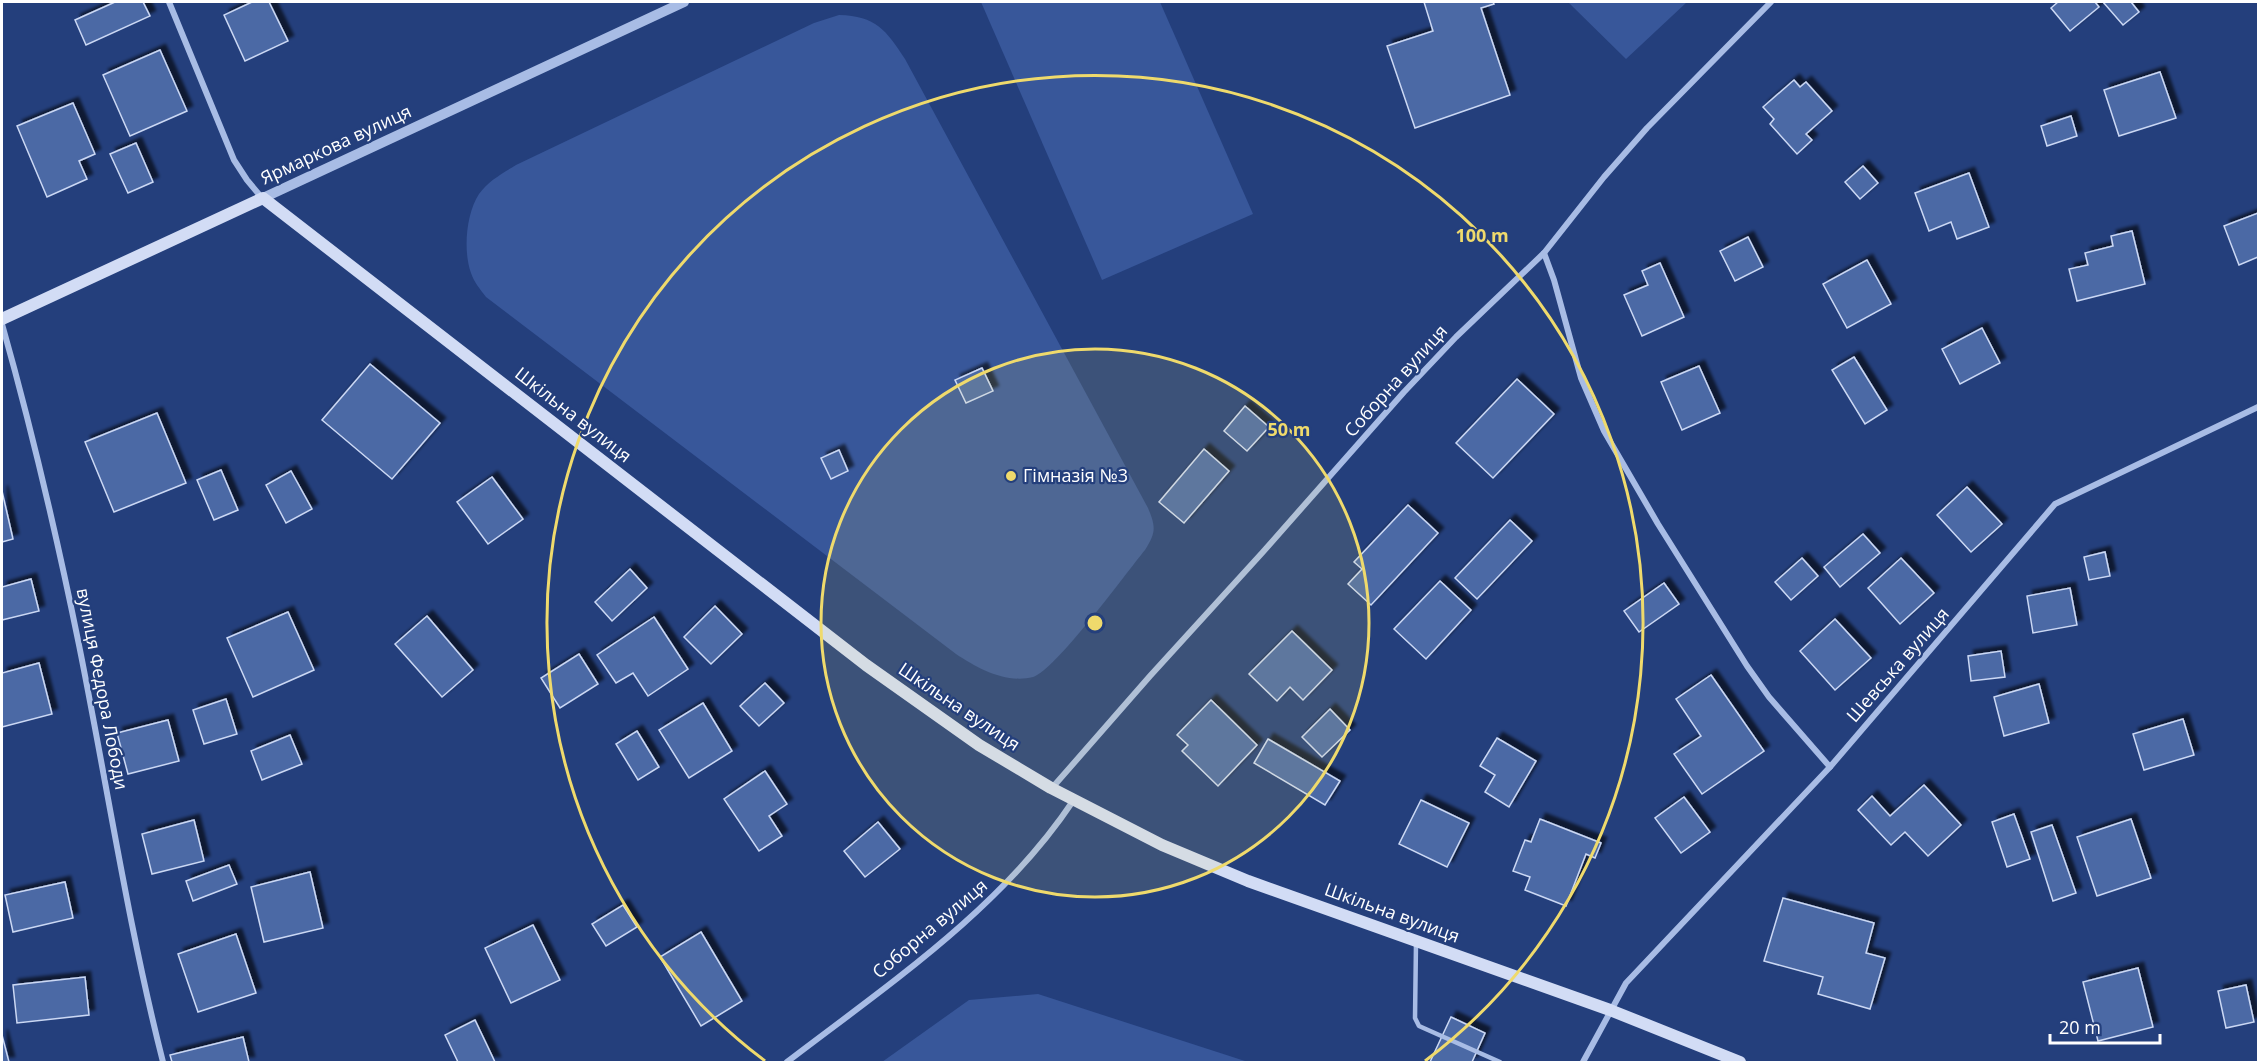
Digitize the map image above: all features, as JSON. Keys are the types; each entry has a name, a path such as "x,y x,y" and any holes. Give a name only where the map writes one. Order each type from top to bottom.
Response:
{"main road":[{"name":"Ярмаркова вулиця","path":"2,319 263,198"},
{"name":"Шкільна вулиця","path":"263,198 866,665 979,746 1073,801 1162,845 1248,881 1610,1010 1740,1062"}],"street":[{"path":"169,2 234,160 263,198"},
{"name":"Ярмаркова вулиця","path":"263,198 684,2"},
{"name":"Соборна вулиця","path":"1051,788 1404,392 1456,337 1544,253 1604,177 1647,128 1771,2"},
{"path":"1544,253 1563,308 1581,378 1604,431 1669,542 1742,658 1769,697 1830,766"},
{"name":"вулиця Федора Лободи","path":"2,324 52,516 80,647 110,812 163,1062"},
{"name":"Шевська вулиця","path":"1583,1062 1626,982 1830,766 2055,504 2259,407"},
{"name":"Соборна вулиця","path":"787,1062 948,936 1000,889 1053,832 1073,801"}],"lane":[{"path":"1416,941 1415,1018 1419,1026 1500,1062"}],"shaded area":[{"path":"981,2 1160,2 1253,214 1102,280"},
{"path":"1568,2 1687,2 1626,59"},
{"path":"839,15 862,18 879,26 905,59 1148,508 1152,520 1154,530 1145,550 1073,640 1043,671 1033,677 1023,679 1002,676 982,669 956,654 486,297 471,273 467,254 467,233 471,212 479,194 496,178 516,165 814,23"},
{"path":"1038,994 1248,1062 882,1062 969,1000"}],"building":[{"path":"115,2 143,2 150,16 86,45 75,20"},
{"path":"252,2 269,2 288,41 245,61 224,15"},
{"path":"1424,2 1493,2 1494,4 1481,8 1510,95 1415,128 1387,46 1433,31"},
{"path":"2058,2 2095,2 2099,7 2070,31 2051,8"},
{"path":"2103,2 2131,2 2139,12 2123,25"},
{"path":"160,50 187,111 130,136 103,75"},
{"path":"2160,72 2176,118 2119,136 2104,90"},
{"path":"1794,80 1800,87 1806,82 1832,111 1806,134 1812,140 1797,154 1770,124 1774,119 1763,107"},
{"path":"73,103 95,154 79,161 87,179 47,197 17,126"},
{"path":"2071,116 2077,136 2047,146 2041,126"},
{"path":"136,143 153,182 128,193 110,154"},
{"path":"1863,166 1878,183 1860,199 1845,182"},
{"path":"1969,173 1989,227 1957,239 1951,222 1929,231 1915,193"},
{"path":"2258,213 2258,257 2239,265 2224,226"},
{"path":"2132,231 2145,284 2077,301 2069,269 2088,265 2085,253 2113,246 2111,236"},
{"path":"1748,237 1763,267 1735,281 1720,251"},
{"path":"1867,260 1891,304 1847,328 1823,284"},
{"path":"1660,263 1684,317 1642,336 1624,295 1648,285 1642,271"},
{"path":"1982,328 2000,363 1960,384 1942,349"},
{"path":"1854,357 1887,410 1865,424 1832,370"},
{"path":"370,364 440,423 392,479 322,420"},
{"path":"1699,366 1720,413 1682,430 1661,382"},
{"path":"982,368 993,391 966,403 955,380"},
{"path":"1517,379 1554,414 1493,478 1456,443"},
{"path":"1245,406 1269,427 1247,451 1224,431"},
{"path":"157,413 186,483 114,512 85,442"},
{"path":"1204,449 1229,471 1184,523 1159,502"},
{"path":"839,450 848,471 831,479 821,458"},
{"path":"221,470 238,510 214,520 197,480"},
{"path":"291,471 312,509 286,523 266,485"},
{"path":"492,477 523,519 488,544 457,502"},
{"path":"1967,487 2002,524 1971,552 1937,515"},
{"path":"2,491 13,539 2,542"},
{"path":"1408,505 1438,533 1371,605 1348,584 1362,569 1354,562"},
{"path":"1510,520 1532,541 1477,599 1455,578"},
{"path":"1863,534 1880,553 1840,587 1824,567"},
{"path":"2105,552 2110,576 2089,580 2084,557"},
{"path":"1802,558 1818,576 1791,600 1775,582"},
{"path":"1901,558 1934,593 1900,624 1868,588"},
{"path":"630,569 647,588 612,621 595,602"},
{"path":"31,579 39,611 2,620 2,587"},
{"path":"1440,581 1471,610 1426,659 1394,629"},
{"path":"1664,583 1679,604 1639,632 1624,611"},
{"path":"2070,588 2077,625 2033,633 2027,596"},
{"path":"715,606 742,634 711,664 684,637"},
{"path":"288,612 314,670 253,697 227,638"},
{"path":"427,616 473,670 442,697 395,644"},
{"path":"654,617 688,669 648,696 633,673 616,683 597,655"},
{"path":"1835,619 1871,658 1835,690 1800,651"},
{"path":"1292,631 1332,670 1303,700 1290,687 1277,701 1249,674"},
{"path":"2001,651 2005,677 1971,681 1968,656"},
{"path":"579,654 598,684 560,708 541,678"},
{"path":"39,663 52,714 2,727 2,673"},
{"path":"1711,675 1764,751 1702,794 1674,754 1701,736 1676,699"},
{"path":"765,683 784,703 759,726 740,706"},
{"path":"2039,684 2049,723 2004,736 1994,697"},
{"path":"226,699 237,734 204,744 193,710"},
{"path":"1211,700 1257,745 1218,786 1182,751 1188,745 1177,735"},
{"path":"703,703 732,751 689,778 659,730"},
{"path":"1330,709 1350,730 1322,757 1302,737"},
{"path":"2183,719 2194,755 2144,770 2133,734"},
{"path":"168,720 179,761 128,774 117,733"},
{"path":"637,731 659,767 638,780 616,744"},
{"path":"290,735 302,764 262,780 251,751"},
{"path":"1497,738 1536,761 1509,807 1485,792 1495,775 1480,766"},
{"path":"1268,739 1340,781 1325,805 1254,763"},
{"path":"765,771 787,804 769,816 782,836 759,851 724,799"},
{"path":"1924,785 1961,825 1928,856 1905,832 1891,845 1858,810 1872,796 1890,816"},
{"path":"1684,797 1710,832 1681,853 1655,818"},
{"path":"1421,800 1469,823 1447,867 1399,844"},
{"path":"2014,814 2030,859 2007,867 1992,822"},
{"path":"1540,819 1601,843 1595,858 1586,854 1566,906 1525,890 1530,877 1513,871 1525,840 1531,842"},
{"path":"2131,819 2151,878 2097,896 2077,837"},
{"path":"194,820 204,861 152,874 142,834"},
{"path":"878,822 900,849 865,877 844,851"},
{"path":"2052,825 2076,893 2053,901 2031,832"},
{"path":"229,865 237,884 193,901 186,881"},
{"path":"310,872 323,928 264,942 251,887"},
{"path":"65,882 73,918 13,932 5,895"},
{"path":"1783,898 1874,923 1866,953 1885,958 1870,1009 1818,994 1823,977 1764,961"},
{"path":"623,905 637,927 606,946 592,924"},
{"path":"533,925 560,980 511,1003 485,948"},
{"path":"701,932 742,1001 701,1026 660,957"},
{"path":"236,934 256,993 198,1012 178,954"},
{"path":"2138,968 2153,1027 2098,1041 2083,982"},
{"path":"85,977 89,1015 17,1023 13,985"},
{"path":"2246,985 2254,1022 2226,1028 2218,991"},
{"path":"1451,1017 1485,1033 1472,1062 1430,1062"},
{"path":"475,1020 495,1062 458,1062 445,1035"},
{"path":"2,1035 9,1062 2,1062"},
{"path":"243,1037 249,1062 172,1062 170,1055"}],"place":[{"name":"Гімназія №3","path":"1011,476"}]}
